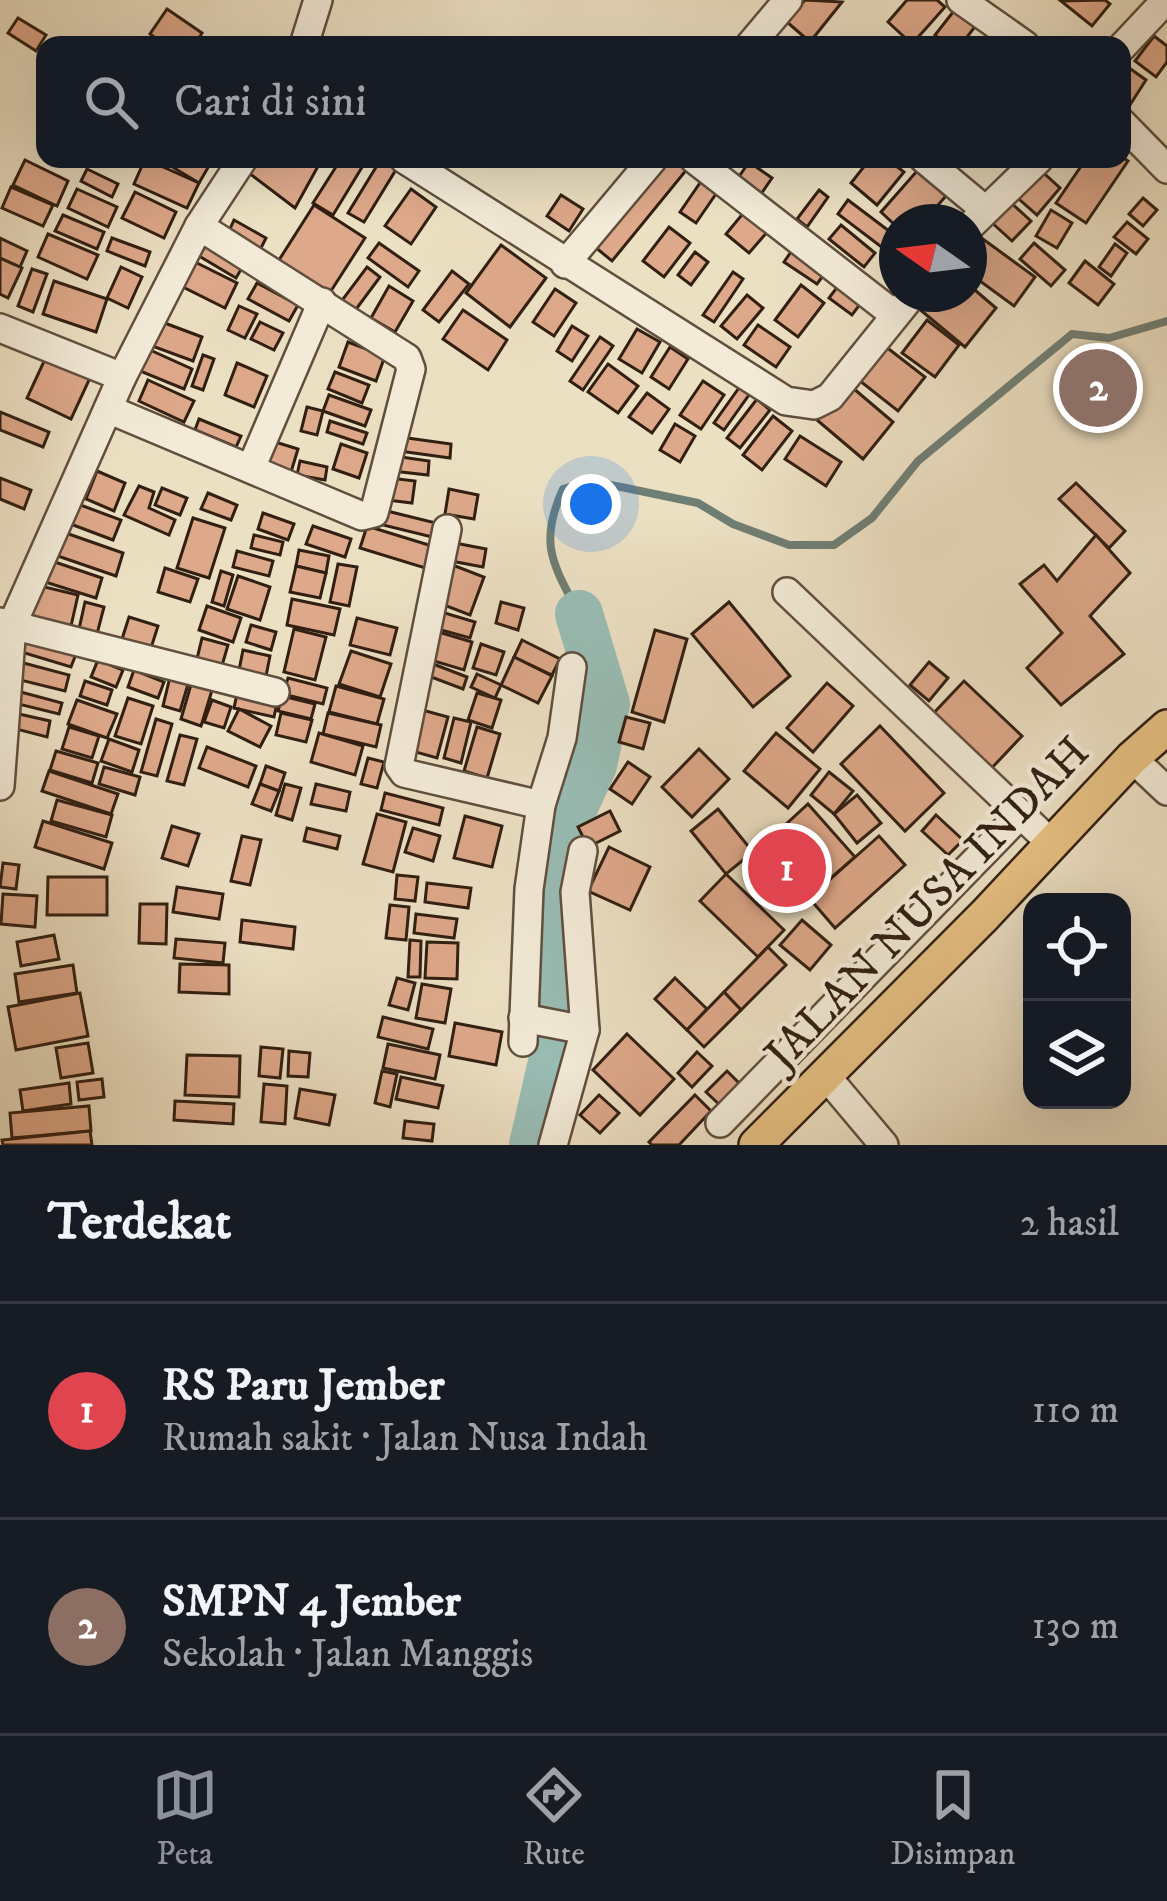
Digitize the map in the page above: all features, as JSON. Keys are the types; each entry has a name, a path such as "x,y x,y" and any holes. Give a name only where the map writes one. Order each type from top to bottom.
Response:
{"main road":[{"name":"JALAN NUSA INDAH","path":"756,1145 1167,727"}],"street":[{"path":"307,36 318,0"},
{"path":"769,36 788,0"},
{"path":"961,0 1012,36"},
{"path":"1131,37 1166,0"},
{"path":"1131,132 1167,169"},
{"path":"0,786 6,623 122,377 199,226 237,168"},
{"path":"418,168 786,401 814,405 830,397 898,312"},
{"path":"565,264 645,168"},
{"path":"707,168 879,287"},
{"path":"932,168 964,204"},
{"path":"987,208 1030,168"},
{"path":"108,409 362,516 374,513 411,369 407,358 199,226"},
{"path":"251,468 322,302"},
{"path":"0,328 122,377"},
{"path":"447,529 399,766 404,773 541,805"},
{"path":"788,592 1052,844"},
{"path":"6,623 275,692"},
{"path":"572,667 562,738 541,805 529,889 526,1026 580,1030"},
{"path":"1132,758 1167,791"},
{"path":"720,1124 1021,814"},
{"path":"553,1145 580,1030 575,892 583,851"},
{"path":"826,1076 884,1145"}],"building":[{"path":"805,0 842,2 815,36 803,36 787,22"},
{"path":"907,0 937,0 945,7 919,36 903,36 888,22"},
{"path":"1105,0 1110,4 1092,26 1061,1"},
{"path":"957,7 977,24 968,36 935,35"},
{"path":"167,9 202,33 200,36 150,34"},
{"path":"18,18 46,35 36,36 36,51 8,33"},
{"path":"1154,36 1167,46 1167,62 1156,77 1135,61"},
{"path":"1131,69 1146,80 1131,103"},
{"path":"25,160 68,181 57,206 13,185"},
{"path":"141,168 165,168 199,183 187,208 134,184"},
{"path":"174,168 208,168 199,183"},
{"path":"252,168 317,168 295,208 249,173"},
{"path":"335,168 362,168 333,215 313,203"},
{"path":"376,168 397,168 364,222 348,213"},
{"path":"650,168 688,168 612,261 589,242"},
{"path":"745,168 758,168 772,178 761,194 738,178"},
{"path":"863,168 904,172 877,205 851,183"},
{"path":"1036,168 1060,188 1037,215 1013,194"},
{"path":"1080,168 1123,168 1086,223 1056,203"},
{"path":"87,169 118,184 112,197 81,181"},
{"path":"917,171 946,196 939,204 888,204"},
{"path":"704,177 720,188 696,223 680,212"},
{"path":"11,187 53,205 43,226 2,208"},
{"path":"77,189 117,207 108,227 68,208"},
{"path":"411,189 436,207 411,244 385,226"},
{"path":"819,190 828,197 807,227 797,219"},
{"path":"135,192 176,212 164,238 122,218"},
{"path":"561,195 583,209 569,231 547,216"},
{"path":"1143,198 1157,210 1143,226 1129,214"},
{"path":"848,200 879,223 879,245 838,214"},
{"path":"1009,201 1031,221 1012,241 990,221"},
{"path":"314,205 365,238 329,294 279,260"},
{"path":"1051,210 1072,223 1057,248 1036,236"},
{"path":"745,211 769,230 749,253 726,234"},
{"path":"63,215 104,232 97,249 55,231"},
{"path":"234,220 266,238 260,250 228,233"},
{"path":"1127,222 1148,239 1136,254 1114,237"},
{"path":"841,225 875,253 864,267 829,239"},
{"path":"669,227 690,243 664,277 643,261"},
{"path":"48,234 98,255 87,279 38,257"},
{"path":"0,238 27,251 20,267 0,258"},
{"path":"112,238 150,252 145,266 107,251"},
{"path":"987,242 1035,277 1014,306 987,286"},
{"path":"379,243 419,271 408,287 368,258"},
{"path":"1034,243 1065,270 1051,286 1020,259"},
{"path":"207,244 243,266 236,278 199,256"},
{"path":"1115,244 1127,253 1111,276 1099,267"},
{"path":"501,245 546,278 510,327 466,293"},
{"path":"795,246 828,269 817,284 784,262"},
{"path":"695,252 708,262 691,285 678,275"},
{"path":"0,258 22,268 8,298 0,294"},
{"path":"1085,261 1114,284 1098,305 1069,283"},
{"path":"195,262 237,283 225,308 183,287"},
{"path":"121,267 142,277 128,308 107,298"},
{"path":"367,267 380,277 354,312 340,303"},
{"path":"32,269 47,274 33,312 18,306"},
{"path":"452,271 469,284 439,322 423,310"},
{"path":"733,272 743,279 714,322 703,315"},
{"path":"54,281 107,299 96,332 43,314"},
{"path":"841,282 864,299 852,315 829,298"},
{"path":"257,283 298,305 289,321 248,299"},
{"path":"801,285 824,303 798,337 775,320"},
{"path":"389,286 413,301 395,332 371,318"},
{"path":"555,289 576,303 554,336 533,322"},
{"path":"747,295 763,308 737,339 721,326"},
{"path":"987,300 996,308 965,347 923,312 987,312"},
{"path":"239,306 257,314 245,338 228,330"},
{"path":"463,310 507,340 488,370 443,339"},
{"path":"927,320 959,345 935,377 902,353"},
{"path":"162,322 202,337 193,361 152,346"},
{"path":"260,322 283,333 274,350 251,339"},
{"path":"758,325 790,347 776,367 744,345"},
{"path":"572,326 588,336 572,361 557,351"},
{"path":"637,329 660,342 642,373 619,359"},
{"path":"600,337 613,346 583,390 570,381"},
{"path":"348,342 385,356 376,381 339,367"},
{"path":"881,343 925,377 898,411 855,377"},
{"path":"670,347 688,359 669,389 651,377"},
{"path":"150,350 192,369 184,389 140,371"},
{"path":"203,355 214,359 203,390 192,386"},
{"path":"46,357 90,378 71,419 27,398"},
{"path":"237,363 267,376 254,407 225,395"},
{"path":"608,364 638,386 618,413 588,392"},
{"path":"335,372 369,385 362,403 328,389"},
{"path":"148,380 194,401 184,422 139,401"},
{"path":"703,381 724,395 701,429 680,415"},
{"path":"847,383 893,422 863,459 817,420"},
{"path":"741,385 751,392 724,430 714,423"},
{"path":"647,393 669,409 652,433 629,417"},
{"path":"329,395 371,410 365,426 323,411"},
{"path":"757,399 770,410 740,448 727,438"},
{"path":"307,407 323,411 317,435 301,431"},
{"path":"0,412 49,432 43,447 0,430"},
{"path":"773,416 792,431 762,470 743,455"},
{"path":"199,419 241,436 236,447 195,430"},
{"path":"330,421 367,433 363,444 327,432"},
{"path":"675,424 695,436 680,462 660,450"},
{"path":"393,436 451,444 450,458 392,450"},
{"path":"800,436 841,462 826,486 785,459"},
{"path":"272,441 298,449 291,472 265,463"},
{"path":"341,444 367,453 359,478 333,469"},
{"path":"394,456 429,461 428,475 392,471"},
{"path":"300,461 327,467 325,480 297,475"},
{"path":"97,471 125,483 114,511 86,499"},
{"path":"0,478 31,490 24,509 0,499"},
{"path":"390,478 415,481 412,503 387,500"},
{"path":"1076,483 1125,531 1109,548 1059,499"},
{"path":"139,486 154,492 149,508 175,520 169,535 124,515"},
{"path":"162,488 187,498 180,515 155,505"},
{"path":"449,489 478,495 474,519 445,514"},
{"path":"208,493 237,505 231,520 201,509"},
{"path":"75,503 121,520 113,540 68,523"},
{"path":"387,511 440,524 436,538 383,525"},
{"path":"263,513 294,524 288,540 258,529"},
{"path":"193,518 225,528 209,578 177,568"},
{"path":"313,526 351,539 345,557 306,544"},
{"path":"367,526 432,546 425,568 360,548"},
{"path":"63,532 123,553 116,576 55,555"},
{"path":"254,535 283,542 280,555 251,548"},
{"path":"1096,535 1130,573 1090,616 1124,654 1061,705 1027,668 1062,633 1020,584 1044,565 1057,581"},
{"path":"455,543 486,549 483,567 451,561"},
{"path":"299,550 329,556 326,573 296,566"},
{"path":"237,551 273,561 269,576 233,567"},
{"path":"46,559 102,578 96,598 39,580"},
{"path":"338,564 357,567 349,606 330,602"},
{"path":"450,564 484,577 470,615 436,602"},
{"path":"296,566 326,573 320,598 290,592"},
{"path":"165,568 198,579 190,602 158,592"},
{"path":"221,571 233,575 224,606 212,602"},
{"path":"238,576 270,587 260,620 227,609"},
{"path":"28,583 78,595 71,626 21,614"},
{"path":"292,599 340,609 334,635 287,625"},
{"path":"85,602 104,607 97,634 79,629"},
{"path":"501,602 524,608 518,630 496,623"},
{"path":"729,602 790,676 753,707 692,634"},
{"path":"207,606 241,618 233,642 199,630"},
{"path":"438,611 475,622 470,638 434,628"},
{"path":"129,617 158,626 151,648 122,639"},
{"path":"357,618 397,628 390,655 350,645"},
{"path":"251,625 276,632 271,650 246,642"},
{"path":"294,629 326,637 315,680 284,672"},
{"path":"432,630 472,642 464,670 424,658"},
{"path":"655,630 687,639 664,722 632,712"},
{"path":"22,638 76,654 71,667 18,651"},
{"path":"202,638 228,645 221,669 196,663"},
{"path":"522,640 560,659 552,675 514,657"},
{"path":"481,644 504,652 496,675 473,668"},
{"path":"243,650 270,656 265,681 238,675"},
{"path":"351,651 391,664 380,697 339,684"},
{"path":"514,657 552,676 538,703 501,685"},
{"path":"98,660 123,670 116,687 91,677"},
{"path":"16,661 69,675 65,691 12,678"},
{"path":"428,662 467,677 463,689 423,674"},
{"path":"929,662 948,678 929,701 910,685"},
{"path":"134,670 164,682 158,698 128,687"},
{"path":"477,674 501,685 495,698 471,687"},
{"path":"170,677 189,681 180,711 163,706"},
{"path":"288,678 327,688 323,704 283,694"},
{"path":"85,681 112,690 107,705 80,696"},
{"path":"192,681 213,687 201,726 181,719"},
{"path":"964,681 1022,736 987,773 929,718"},
{"path":"827,683 853,706 813,752 787,728"},
{"path":"336,686 384,699 377,724 329,712"},
{"path":"238,689 278,698 274,717 234,708"},
{"path":"17,691 62,703 59,714 14,703"},
{"path":"477,693 501,700 492,728 468,720"},
{"path":"282,696 315,704 311,719 278,711"},
{"path":"128,698 153,706 141,744 115,736"},
{"path":"77,700 117,714 107,738 68,724"},
{"path":"212,700 231,707 224,728 204,722"},
{"path":"415,708 448,717 437,758 405,749"},
{"path":"239,709 271,726 260,747 228,731"},
{"path":"281,713 312,720 306,742 276,735"},
{"path":"328,713 381,725 376,747 323,734"},
{"path":"19,714 50,721 47,737 16,729"},
{"path":"626,717 650,723 643,749 619,742"},
{"path":"454,718 471,722 461,763 444,758"},
{"path":"156,719 172,724 157,776 141,772"},
{"path":"880,726 944,793 905,831 841,764"},
{"path":"69,727 99,736 92,758 62,749"},
{"path":"477,727 500,734 487,778 464,771"},
{"path":"319,733 363,746 355,775 311,762"},
{"path":"776,733 820,769 788,808 744,771"},
{"path":"180,735 197,739 184,785 167,781"},
{"path":"109,739 139,750 132,772 101,761"},
{"path":"207,747 256,766 248,787 199,768"},
{"path":"699,749 729,779 692,817 662,787"},
{"path":"56,751 98,763 92,783 50,770"},
{"path":"368,758 384,762 377,788 361,784"},
{"path":"628,762 650,777 632,804 610,789"},
{"path":"266,766 285,773 279,791 260,784"},
{"path":"104,767 140,777 135,795 99,784"},
{"path":"49,771 118,794 111,814 42,791"},
{"path":"829,772 853,791 834,814 811,795"},
{"path":"260,784 279,791 271,811 252,804"},
{"path":"285,784 301,788 292,820 276,815"},
{"path":"316,784 350,792 346,811 311,804"},
{"path":"385,793 443,808 439,825 381,810"},
{"path":"857,795 881,823 857,843 834,814"},
{"path":"57,800 112,815 106,837 51,821"},
{"path":"808,804 855,857 831,878 784,826"},
{"path":"718,809 753,852 726,874 691,831"},
{"path":"610,811 620,831 588,847 578,827"},
{"path":"377,814 406,822 393,872 363,864"},
{"path":"936,815 963,840 948,855 922,831"},
{"path":"465,816 502,826 492,867 454,858"},
{"path":"43,821 112,843 104,869 35,847"},
{"path":"172,826 199,834 188,866 162,858"},
{"path":"307,828 340,836 337,849 304,841"},
{"path":"413,828 440,836 433,861 405,852"},
{"path":"242,836 261,840 250,885 231,881"},
{"path":"879,836 905,865 835,928 809,898"},
{"path":"609,847 650,867 630,910 588,891"},
{"path":"3,863 19,865 16,889 0,887"},
{"path":"726,874 784,930 758,957 700,901"},
{"path":"397,875 418,877 415,901 395,899"},
{"path":"48,877 107,877 107,915 47,915"},
{"path":"427,883 471,888 468,908 425,902"},
{"path":"177,887 223,894 219,919 173,912"},
{"path":"3,894 37,896 35,927 1,924"},
{"path":"140,904 167,904 166,944 139,943"},
{"path":"390,905 409,907 406,940 386,938"},
{"path":"416,914 457,919 454,938 414,933"},
{"path":"242,920 295,927 293,949 240,942"},
{"path":"802,920 831,945 810,970 780,945"},
{"path":"54,935 59,959 21,966 17,942"},
{"path":"176,939 225,943 223,963 174,958"},
{"path":"410,940 421,941 420,977 408,977"},
{"path":"427,942 458,943 457,979 425,978"},
{"path":"768,947 786,965 741,1010 724,992"},
{"path":"180,964 229,965 229,994 179,992"},
{"path":"73,965 77,993 19,1002 15,974"},
{"path":"397,978 415,983 408,1010 389,1005"},
{"path":"675,978 707,1009 687,1030 655,999"},
{"path":"422,984 451,989 445,1023 416,1018"},
{"path":"724,992 741,1010 704,1047 687,1030"},
{"path":"80,993 88,1036 16,1050 8,1007"},
{"path":"383,1017 433,1029 428,1049 378,1037"},
{"path":"455,1023 502,1032 496,1065 449,1056"},
{"path":"627,1034 674,1079 640,1115 593,1070"},
{"path":"88,1043 93,1073 61,1078 56,1048"},
{"path":"388,1044 440,1055 435,1079 383,1068"},
{"path":"261,1047 283,1049 280,1078 259,1076"},
{"path":"289,1051 310,1053 308,1077 288,1076"},
{"path":"697,1052 712,1066 692,1087 678,1073"},
{"path":"187,1055 240,1056 239,1097 185,1095"},
{"path":"382,1071 397,1074 390,1107 375,1103"},
{"path":"727,1071 744,1088 724,1109 706,1092"},
{"path":"401,1077 443,1086 438,1108 396,1099"},
{"path":"102,1079 104,1097 79,1100 77,1082"},
{"path":"69,1083 71,1104 23,1111 20,1090"},
{"path":"264,1084 287,1086 285,1124 261,1122"},
{"path":"300,1089 335,1095 329,1125 295,1118"},
{"path":"599,1095 619,1113 600,1133 580,1115"},
{"path":"695,1095 711,1111 679,1145 652,1145 649,1142"},
{"path":"175,1101 234,1104 233,1124 174,1120"},
{"path":"89,1106 91,1131 12,1138 10,1113"},
{"path":"405,1121 434,1124 432,1141 403,1138"},
{"path":"90,1131 92,1145 3,1145 2,1140"}],"waterway":[{"path":"579,614 562,581 550,540 563,489 589,481 621,487 698,503 733,524 789,545 834,545 872,518 918,461 1072,334 1109,338 1167,321"},
{"path":"533,1145 556,1045 549,994 552,892 567,822 593,765 606,704 579,614"}],"place":[{"name":"SMPN 4 Jember","path":"1098,388"},
{"name":"RS Paru Jember","path":"787,868"}]}
